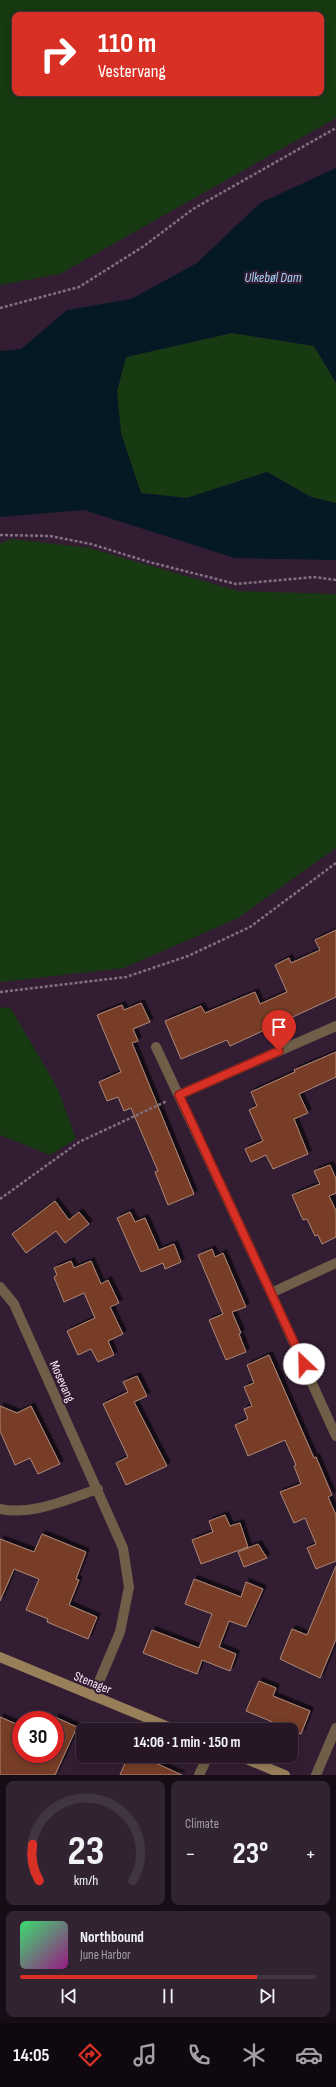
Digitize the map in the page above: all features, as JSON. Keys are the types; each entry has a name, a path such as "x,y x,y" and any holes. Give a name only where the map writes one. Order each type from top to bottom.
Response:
{"street":[{"path":"179,1095 336,1026"},
{"path":"156,1047 336,1436"},
{"path":"271,1293 336,1263"},
{"name":"Mosevang","path":"0,1287 14,1304 98,1489 123,1548 129,1587 120,1632 92,1696"},
{"path":"0,1509 10,1511 38,1509 98,1489"},
{"name":"Stenager","path":"0,1657 159,1723"},
{"path":"316,1775 336,1728"},
{"path":"199,1775 205,1763"},
{"path":"256,1763 286,1775"}],"path":[{"path":"0,308 79,287 144,246 193,209 336,128"},
{"path":"0,535 50,536 91,544 150,562 236,584 315,577 336,580"},
{"path":"0,992 126,977 188,956 250,927 336,863"},
{"path":"0,1199 78,1142 179,1095"}],"green space":[{"path":"0,0 336,0 336,118 60,274 0,285"},
{"path":"232,333 314,346 336,383 336,503 311,497 267,472 187,498 141,493 121,433 117,391 126,357"},
{"path":"13,539 89,548 238,591 336,594 336,848 238,918 124,968 0,982 0,543"},
{"path":"10,1007 57,1087 76,1139 50,1155 0,1135 0,1008"}],"water":[{"name":"Ulkebøl Dam","path":"336,168 336,383 314,346 232,333 126,357 117,391 121,433 141,493 187,498 267,472 311,497 336,503 336,560 235,558 84,510 0,517 0,351 21,349 67,310 131,299 197,263 260,203"}],"building":[{"path":"336,930 336,997 230,1046 227,1040 181,1059 165,1021 201,1006 205,1013 255,992 260,1004 287,992 275,965 289,958 291,963 320,950 315,940"},
{"path":"141,1003 150,1022 133,1029 138,1041 132,1043 194,1194 168,1205 155,1172 158,1171 131,1108 124,1111 118,1097 107,1101 99,1082 121,1072 97,1015 122,1005 124,1010"},
{"path":"336,1052 336,1077 299,1094 308,1113 294,1119 308,1154 273,1169 266,1155 251,1162 245,1149 263,1141 249,1110 257,1106 251,1092 295,1072 294,1070"},
{"path":"330,1165 336,1179 336,1193 329,1196 336,1211 336,1237 322,1244 318,1235 315,1236 307,1219 303,1220 292,1195 320,1184 314,1171"},
{"path":"55,1201 69,1220 79,1212 89,1224 65,1243 56,1231 26,1253 12,1234"},
{"path":"130,1212 135,1222 145,1218 159,1250 174,1244 181,1262 165,1269 163,1263 141,1272 117,1218"},
{"path":"212,1249 215,1257 223,1253 246,1307 232,1312 241,1333 239,1334 246,1352 226,1360 209,1320 223,1314 198,1255"},
{"path":"71,1261 74,1268 91,1261 101,1284 108,1280 119,1303 110,1307 123,1334 108,1341 114,1355 98,1362 91,1349 78,1355 67,1331 95,1318 84,1293 64,1302 54,1277 57,1275 54,1268"},
{"path":"269,1355 314,1458 316,1457 332,1495 328,1497 336,1515 336,1561 316,1569 307,1548 316,1544 305,1518 294,1523 280,1492 301,1484 294,1466 296,1465 285,1440 248,1456 235,1425 248,1419 244,1409 252,1406 244,1387 254,1383 247,1365"},
{"path":"137,1376 147,1396 134,1402 167,1466 126,1485 116,1463 128,1457 103,1404 128,1392 123,1382"},
{"path":"0,1406 17,1413 31,1406 60,1464 38,1474 30,1458 15,1465 0,1431"},
{"path":"225,1515 230,1526 240,1523 248,1547 201,1564 192,1540 213,1532 209,1521"},
{"path":"42,1534 86,1552 76,1579 79,1580 69,1605 97,1617 88,1639 47,1622 48,1619 26,1610 39,1579 14,1569 0,1601 0,1539 34,1552"},
{"path":"258,1544 267,1558 244,1567 238,1552"},
{"path":"336,1566 336,1639 320,1678 280,1659 292,1629 307,1635"},
{"path":"194,1579 241,1597 246,1582 263,1589 246,1627 229,1621 219,1647 236,1654 230,1671 202,1660 197,1674 143,1653 152,1630 199,1648 212,1614 185,1604"},
{"path":"259,1681 276,1688 273,1696 310,1711 301,1734 298,1733 298,1723 275,1723 246,1711"},
{"path":"0,1717 12,1722 12,1763 60,1763 55,1775 0,1775"},
{"path":"64,1721 76,1727 64,1755"},
{"path":"125,1763 155,1763 182,1775 120,1775"}],"route":[{"path":"279,1051 179,1095 304,1364"}]}
